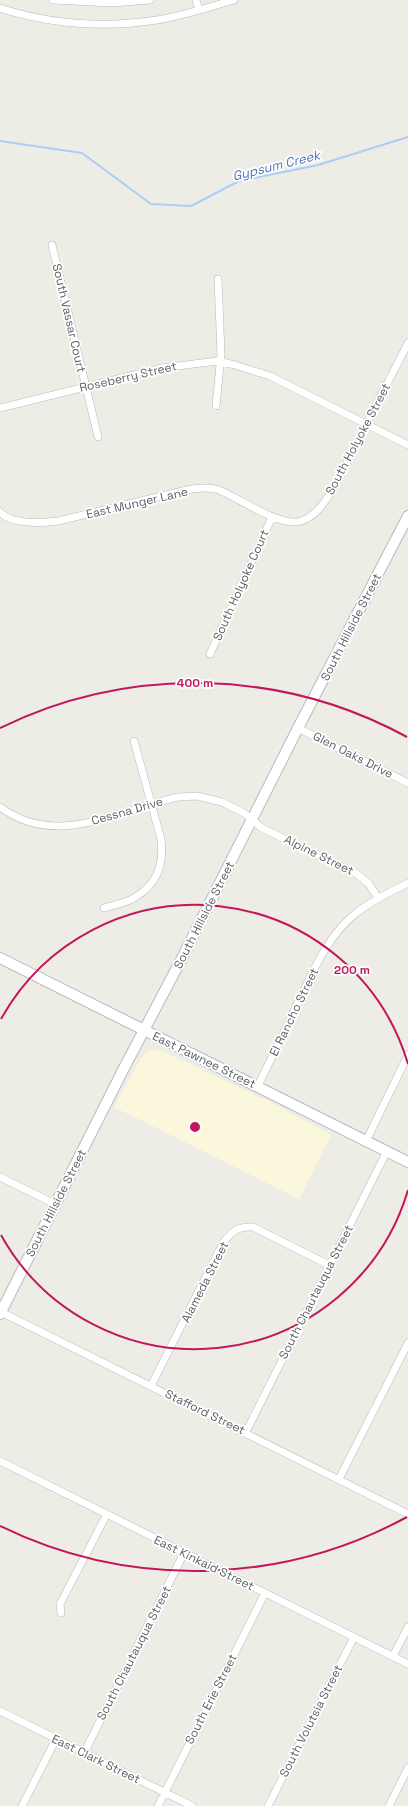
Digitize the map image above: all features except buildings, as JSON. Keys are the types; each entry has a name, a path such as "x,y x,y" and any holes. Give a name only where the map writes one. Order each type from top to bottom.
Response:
{"main road":[{"name":"South Hillside Street","path":"1,1313 298,728 408,517"},
{"name":"East Pawnee Street","path":"0,958 408,1162"}],"street":[{"path":"53,0 112,3 150,0"},
{"path":"196,0 199,10"},
{"path":"0,8 53,20 99,24 157,20 234,0"},
{"name":"South Vassar Court","path":"52,245 98,437"},
{"path":"216,406 220,362 218,279"},
{"name":"South Holyoke Street","path":"272,516 280,520 301,522 321,507 333,488 408,343"},
{"name":"Roseberry Street","path":"0,408 162,368 220,362 270,376 408,445"},
{"name":"East Munger Lane","path":"0,512 15,519 36,523 58,521 191,489 207,488 218,490 272,516"},
{"name":"South Holyoke Court","path":"210,654 272,516"},
{"name":"Glen Oaks Drive","path":"298,728 408,783"},
{"path":"104,908 134,898 151,884 160,869 163,855 162,839 134,741"},
{"name":"Cessna Drive","path":"0,807 20,819 32,823 67,826 94,821 183,796 209,798 244,813 252,820"},
{"name":"Alpine Street","path":"252,820 269,831 357,874 369,884 378,898"},
{"name":"El Rancho Street","path":"258,1086 323,953 338,930 354,914 378,898 408,882"},
{"path":"366,1141 408,1055"},
{"name":"South Chautauqua Street","path":"246,1432 387,1151"},
{"path":"0,1177 55,1204"},
{"name":"Alameda Street","path":"151,1386 223,1243 235,1230 242,1226 253,1227 329,1265"},
{"name":"Stafford Street","path":"1,1313 246,1432 408,1514"},
{"path":"339,1479 408,1343"},
{"name":"East Kinkaid Street","path":"0,1461 408,1664"},
{"path":"60,1613 60,1604 106,1514"},
{"name":"South Chautauqua Street","path":"84,1752 184,1553"},
{"name":"South Erie Street","path":"158,1806 265,1593"},
{"path":"393,1656 408,1627"},
{"name":"South Volutsia Street","path":"268,1806 354,1637"},
{"name":"East Clark Street","path":"0,1711 192,1806"},
{"path":"22,1806 56,1739"},
{"path":"389,1806 408,1768"}],"shaded area":[{"path":"152,1050 164,1052 270,1102 331,1135 299,1199 114,1107 141,1058 146,1052"}],"waterway":[{"name":"Gypsum Creek","path":"0,141 82,153 151,204 191,206 239,181 318,165 408,137"}]}
